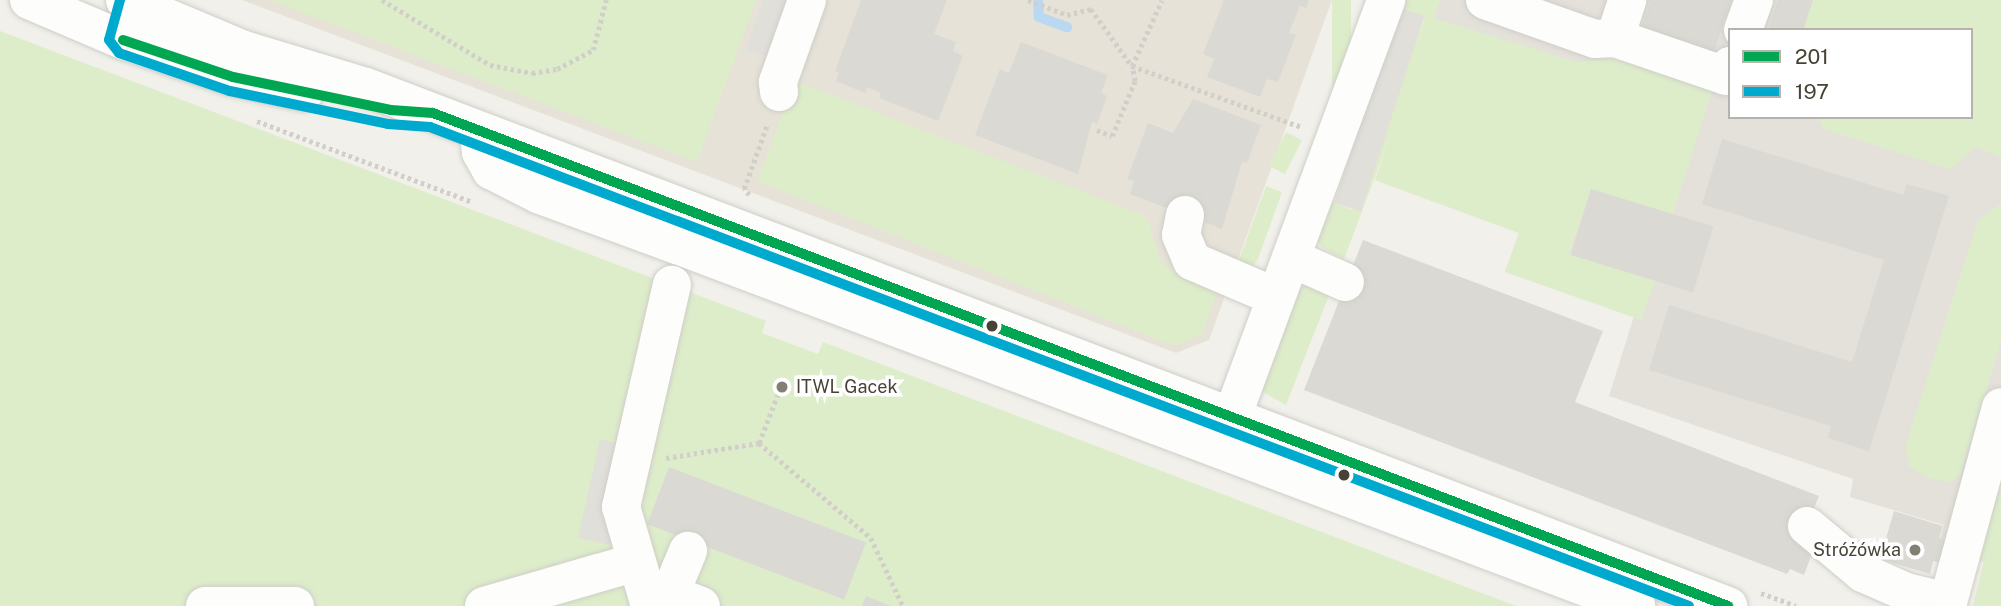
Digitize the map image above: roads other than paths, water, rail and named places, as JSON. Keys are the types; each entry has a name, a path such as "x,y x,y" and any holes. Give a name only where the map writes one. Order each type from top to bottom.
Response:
{"street":[{"path":"29,0 123,40 233,77 391,110 433,113"},
{"path":"779,92 778,82 807,0"},
{"path":"1232,417 1386,0"},
{"path":"1485,0 1595,39 1615,38 1726,76 1728,71"},
{"path":"1615,38 1627,0"},
{"path":"1744,28 1754,0"},
{"path":"123,40 132,1 244,50 433,113 479,131 683,228 1636,606"},
{"path":"1185,215 1181,235 1192,261 1276,297"},
{"path":"683,228 1232,417 1715,604"},
{"path":"1291,258 1345,282"},
{"path":"672,285 621,507 636,562 672,603"},
{"path":"1807,526 1863,573 1948,604 2001,407"},
{"path":"672,603 688,551"},
{"path":"484,606 636,562"},
{"path":"205,606 295,606"}],"waterway":[{"path":"1038,0 1039,17 1067,27"}],"place":[{"name":"ITWL Gacek","path":"782,387"},
{"name":"Stróżówka","path":"1915,550"}]}
